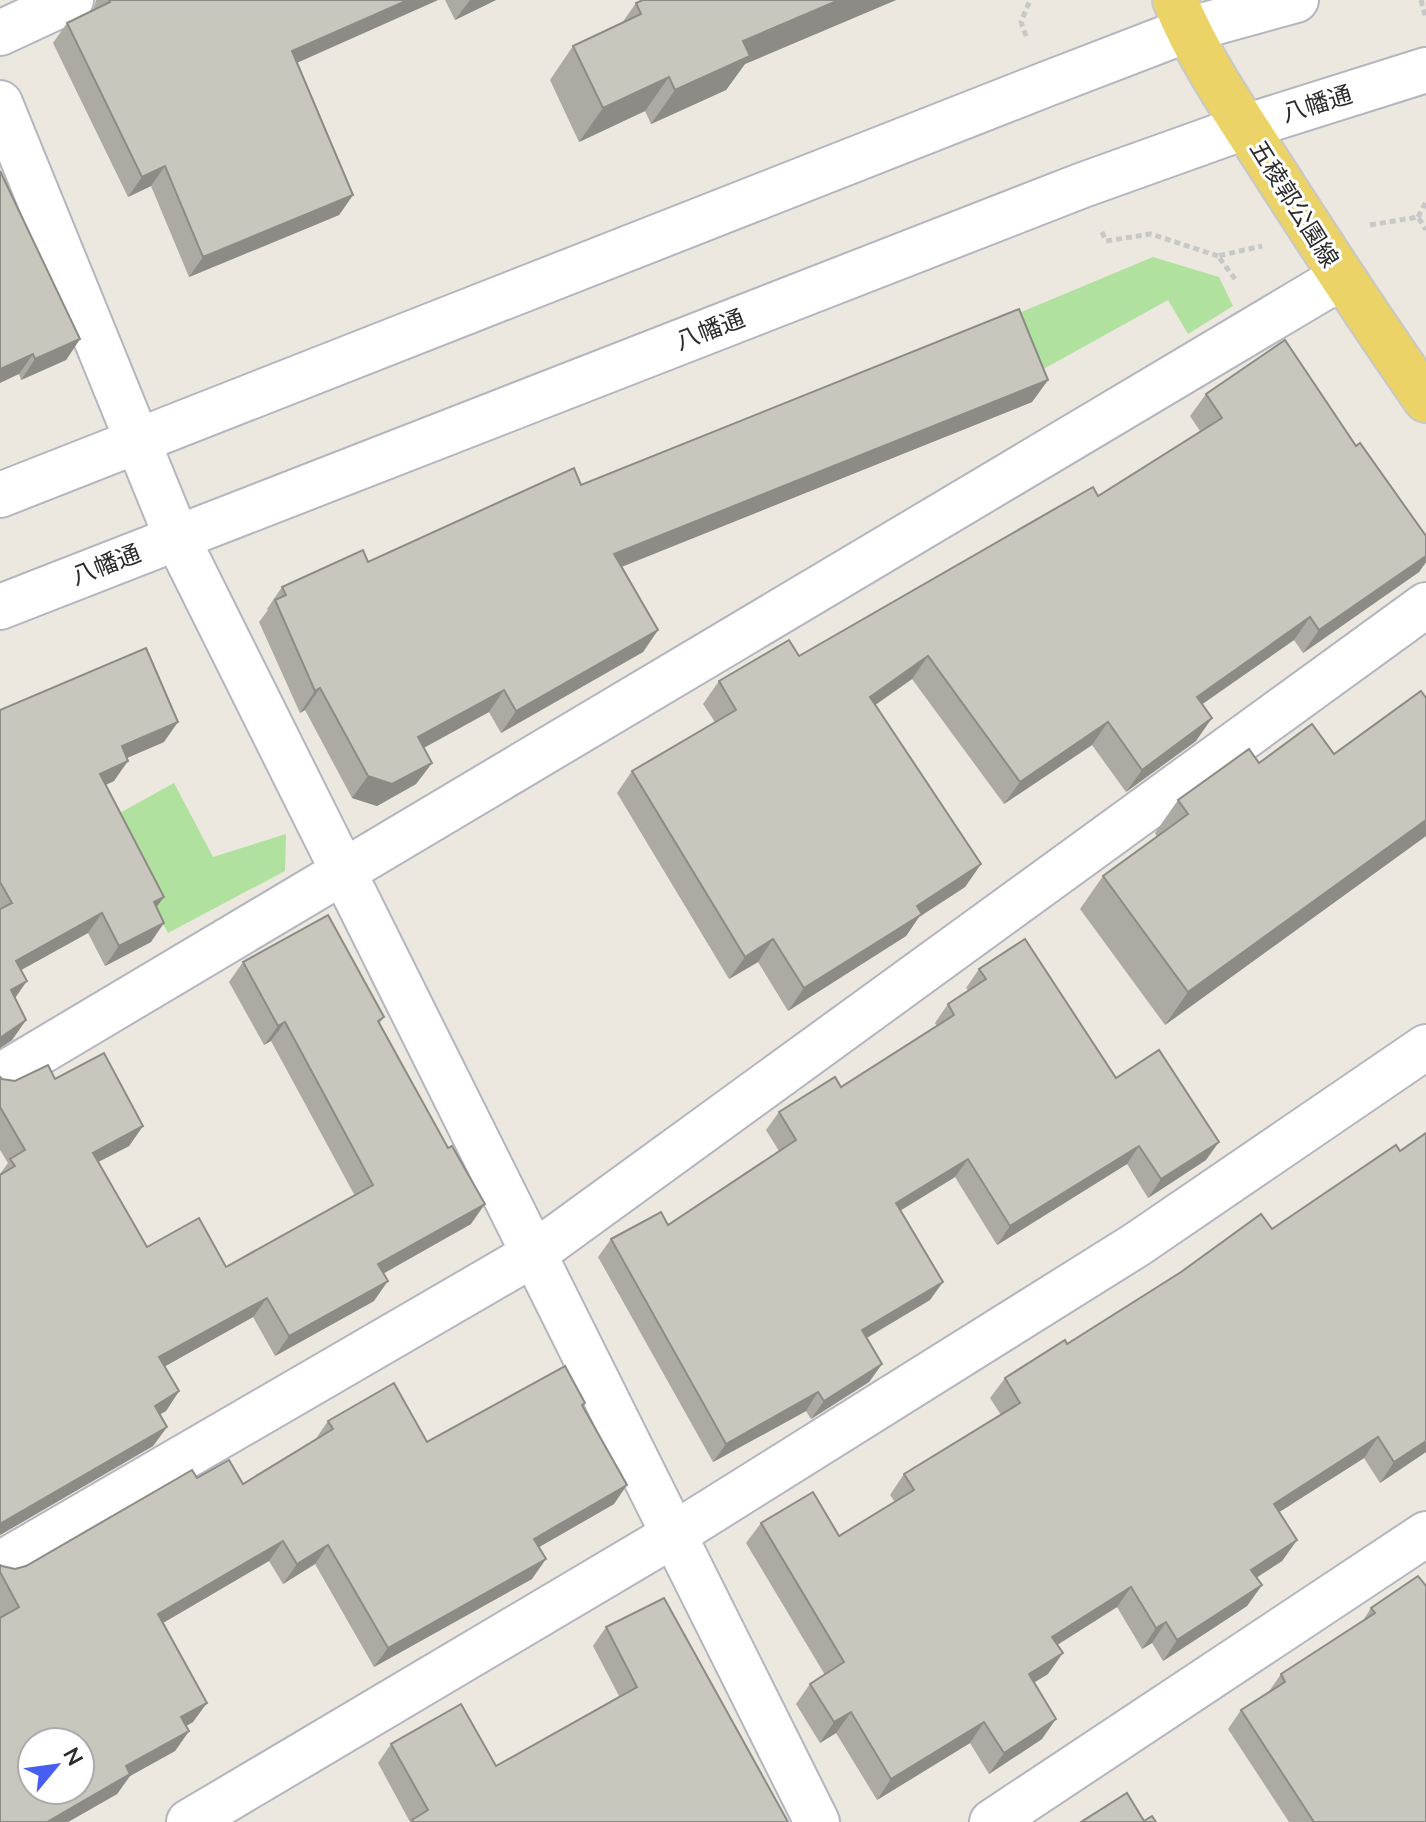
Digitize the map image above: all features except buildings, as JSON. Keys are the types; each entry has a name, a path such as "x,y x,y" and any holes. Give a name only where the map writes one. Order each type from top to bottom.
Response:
{"main road":[{"name":"五稜郭公園線","path":"1181,15 1245,127 1340,278 1426,400"}],"street":[{"path":"0,33 71,0"},
{"path":"0,495 1181,15 1296,0"},
{"name":"八幡通","path":"0,607 1068,191 1245,127 1426,70"},
{"path":"0,103 177,538 817,1822"},
{"path":"0,1076 1340,278"},
{"path":"0,1564 532,1255 1426,605"},
{"path":"189,1822 673,1535 1136,1245 1426,1047"},
{"path":"992,1822 1426,1534"}],"path":[{"path":"1421,0 1426,20"},
{"path":"1418,217 1426,202"},
{"path":"1267,322 1218,256 1314,234"}],"green space":[{"path":"1153,257 1219,277 1233,306 1188,334 1168,300 1029,377 1000,321"},
{"path":"174,783 213,857 286,834 285,871 168,933 107,820"}]}
